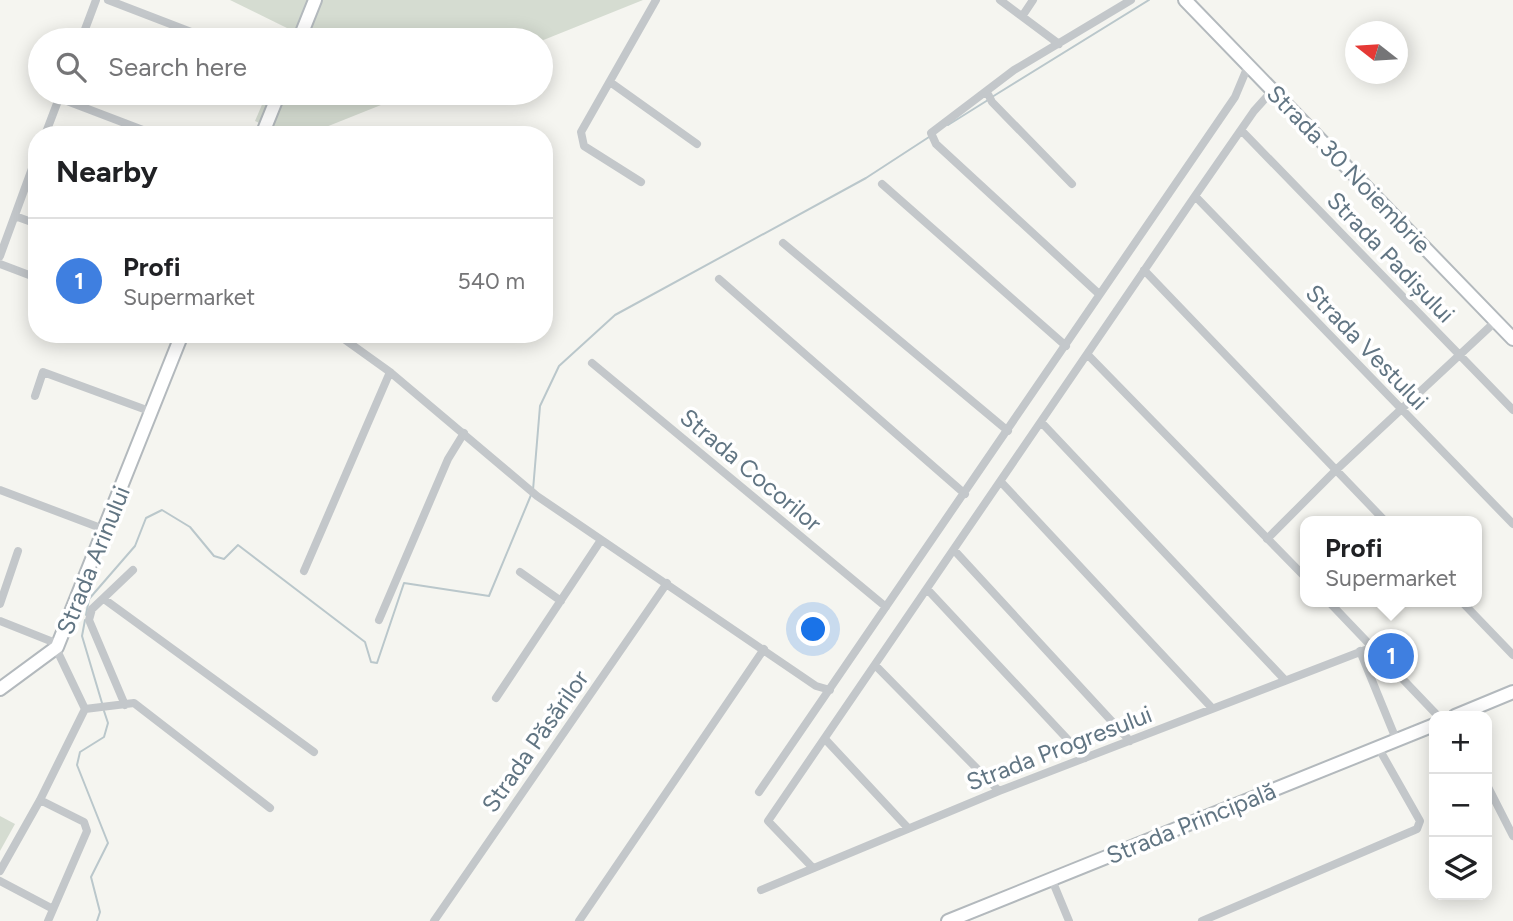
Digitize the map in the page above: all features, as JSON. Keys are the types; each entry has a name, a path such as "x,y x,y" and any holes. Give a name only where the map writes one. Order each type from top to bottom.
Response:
{"street":[{"path":"86,28 96,0"},
{"path":"108,0 181,28"},
{"path":"304,28 315,0"},
{"path":"641,182 582,142 581,132 656,0"},
{"path":"1000,0 1059,44"},
{"path":"1023,15 1034,0"},
{"path":"1099,294 933,139 1014,70 1131,0"},
{"name":"Strada 30 Noiembrie","path":"1185,0 1513,339"},
{"path":"759,792 1235,96 1248,66"},
{"path":"610,82 697,144"},
{"path":"813,868 768,821 1195,196 1272,91"},
{"path":"987,92 992,102 1072,184"},
{"path":"48,126 56,105"},
{"path":"84,105 134,126"},
{"path":"266,126 274,105"},
{"name":"Strada Padișului","path":"1241,130 1513,410"},
{"path":"0,256 28,180"},
{"path":"882,184 1066,346"},
{"name":"Strada Vestului","path":"1195,196 1513,524"},
{"path":"15,216 28,221"},
{"path":"783,243 1008,430"},
{"path":"0,264 28,275"},
{"path":"1144,270 1380,516"},
{"path":"719,279 965,494"},
{"path":"1268,539 1336,470 1496,321"},
{"name":"Strada Arinului","path":"0,621 49,640 57,648 179,343"},
{"path":"350,343 390,372 537,496 816,685 830,690"},
{"path":"1088,355 1300,573"},
{"name":"Strada Cocorilor","path":"592,363 886,607"},
{"path":"35,396 43,372 152,412"},
{"path":"304,571 390,372"},
{"path":"1041,422 1285,680"},
{"path":"379,620 448,459 464,433"},
{"path":"1001,482 1212,708"},
{"path":"0,491 106,530"},
{"path":"496,698 601,540"},
{"path":"954,550 1130,741"},
{"path":"0,604 18,551"},
{"path":"125,705 89,620 92,609 132,570"},
{"path":"520,572 561,601"},
{"name":"Strada Păsărilor","path":"434,921 667,583"},
{"path":"928,589 1085,758"},
{"path":"104,599 314,752"},
{"path":"1334,607 1433,711"},
{"path":"1467,607 1513,655"},
{"name":"Strada Progresului","path":"761,890 999,791 1373,647"},
{"path":"0,689 57,648 85,709"},
{"path":"579,921 764,649"},
{"path":"1360,650 1396,739"},
{"path":"875,665 999,791"},
{"path":"1467,711 1513,692"},
{"path":"85,709 134,704 270,808"},
{"path":"0,872 40,800 85,709"},
{"name":"Strada Principală","path":"948,921 1429,726"},
{"path":"825,739 908,828"},
{"path":"1202,921 1417,829 1420,821 1377,747"},
{"path":"1492,795 1513,836"},
{"path":"40,800 87,826 86,836 48,921"},
{"path":"1052,880 1069,921"},
{"path":"0,881 53,909"}],"shaded area":[{"path":"230,0 643,0 553,36 553,28 287,28"},
{"path":"262,105 381,105 328,126 266,126 255,121"},
{"path":"0,816 15,824 0,851"}],"waterway":[{"path":"992,97 1149,0"},
{"path":"948,125 988,100"},
{"path":"533,490 540,406 559,366 615,315 866,178 929,137"},
{"path":"86,615 89,599 135,546 146,518 162,510 190,527 214,556 224,559 238,545 365,642 371,662 377,663 404,583 489,596 531,495"},
{"path":"85,620 82,636 102,703"},
{"path":"97,921 100,912 91,877 108,843 77,765 80,752 104,737 108,723 104,711"}],"place":[{"name":"Profi","path":"1391,656"}]}
